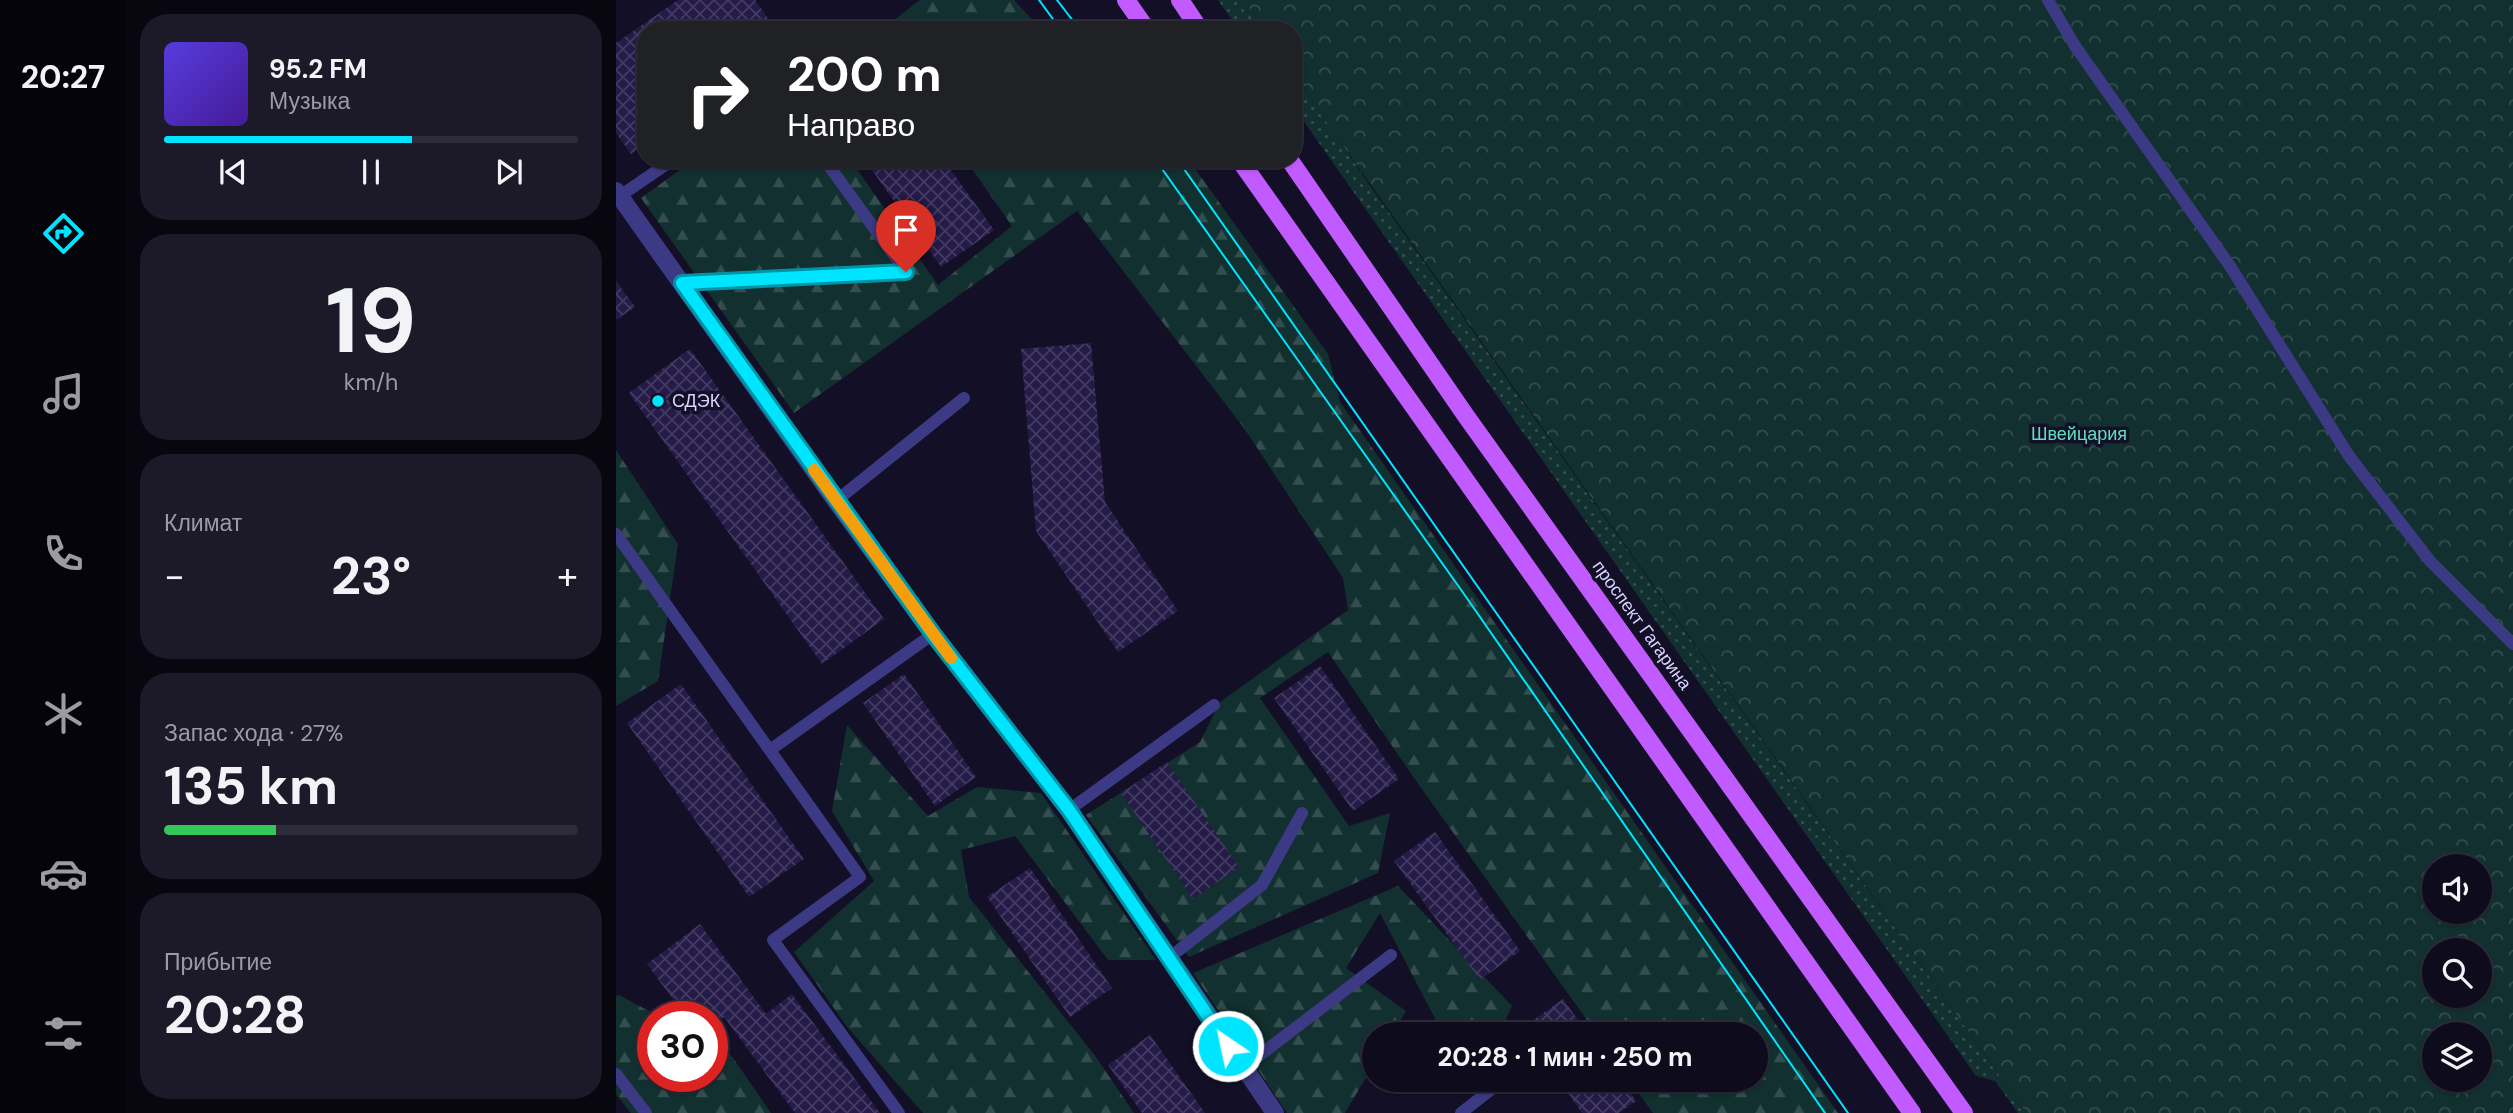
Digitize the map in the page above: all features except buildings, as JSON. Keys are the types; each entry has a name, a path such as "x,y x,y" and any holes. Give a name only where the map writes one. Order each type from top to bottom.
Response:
{"main road":[{"path":"1126,0 1141,21"},
{"path":"1180,0 1194,21"},
{"path":"1245,168 1912,1113"},
{"name":"проспект Гагарина","path":"1295,168 1466,416 1964,1113"}],"street":[{"path":"618,194 933,634 1069,810 1275,1113"}],"lane":[{"path":"2048,0 2076,46 2230,266 2349,456 2430,561 2513,644"},
{"path":"618,194 660,168"},
{"path":"682,283 906,272 831,168"},
{"path":"836,501 964,398"},
{"path":"616,534 860,877 774,940 899,1113"},
{"path":"770,750 933,634"},
{"path":"1069,810 1214,705"},
{"path":"1168,958 1262,885 1302,813"},
{"path":"1243,1068 1391,955"},
{"path":"616,1074 646,1113"},
{"path":"1461,1113 1488,1092"}],"green space":[{"path":"920,0 1014,0 1034,21 893,21"},
{"path":"1218,0 1244,0 1258,21 1233,21"},
{"name":"Швейцария","path":"1244,0 2513,0 2513,1113 2026,1113 1302,85 1302,21 1258,21"},
{"path":"1302,85 1371,187 2026,1113 2018,1113 1995,1081 1976,1076 1302,119"},
{"path":"683,168 856,168 938,285 1012,226 971,168 1194,168 1328,354 1340,402 1838,1113 1653,1113 1638,1092 1768,1092 1768,1022 1588,1022 1414,778 1328,652 1260,698 1349,826 1390,813 1378,873 1189,957 1086,815 1200,742 1220,702 1348,610 1343,578 1244,428 1077,211 794,413 641,198"},
{"path":"616,450 678,544 658,681 616,706"},
{"path":"847,725 928,816 977,787 1041,793 1156,960 1108,960 1015,836 961,850 969,897 1096,1057 1134,1113 923,1113 848,1028 794,952 874,881 832,811"},
{"path":"1398,886 1512,1006 1505,1022 1437,1022 1380,913 1346,968 1406,1011 1399,1022 1362,1022 1362,1084 1345,1113 1287,1113 1193,973"},
{"path":"616,996 637,1005 637,1092 728,1092 728,1053 771,1113 631,1113 616,1094"}],"tram line":[{"path":"1039,0 1054,21"},
{"path":"1057,0 1073,21"},
{"path":"1161,168 1464,594 1825,1113"},
{"path":"1183,168 1848,1113"}],"slow traffic":[{"path":"814,470 951,658"}],"place":[{"name":"СДЭК","path":"658,401"}],"route":[{"path":"906,272 682,283 933,634 1069,810 1228,1046"}]}
